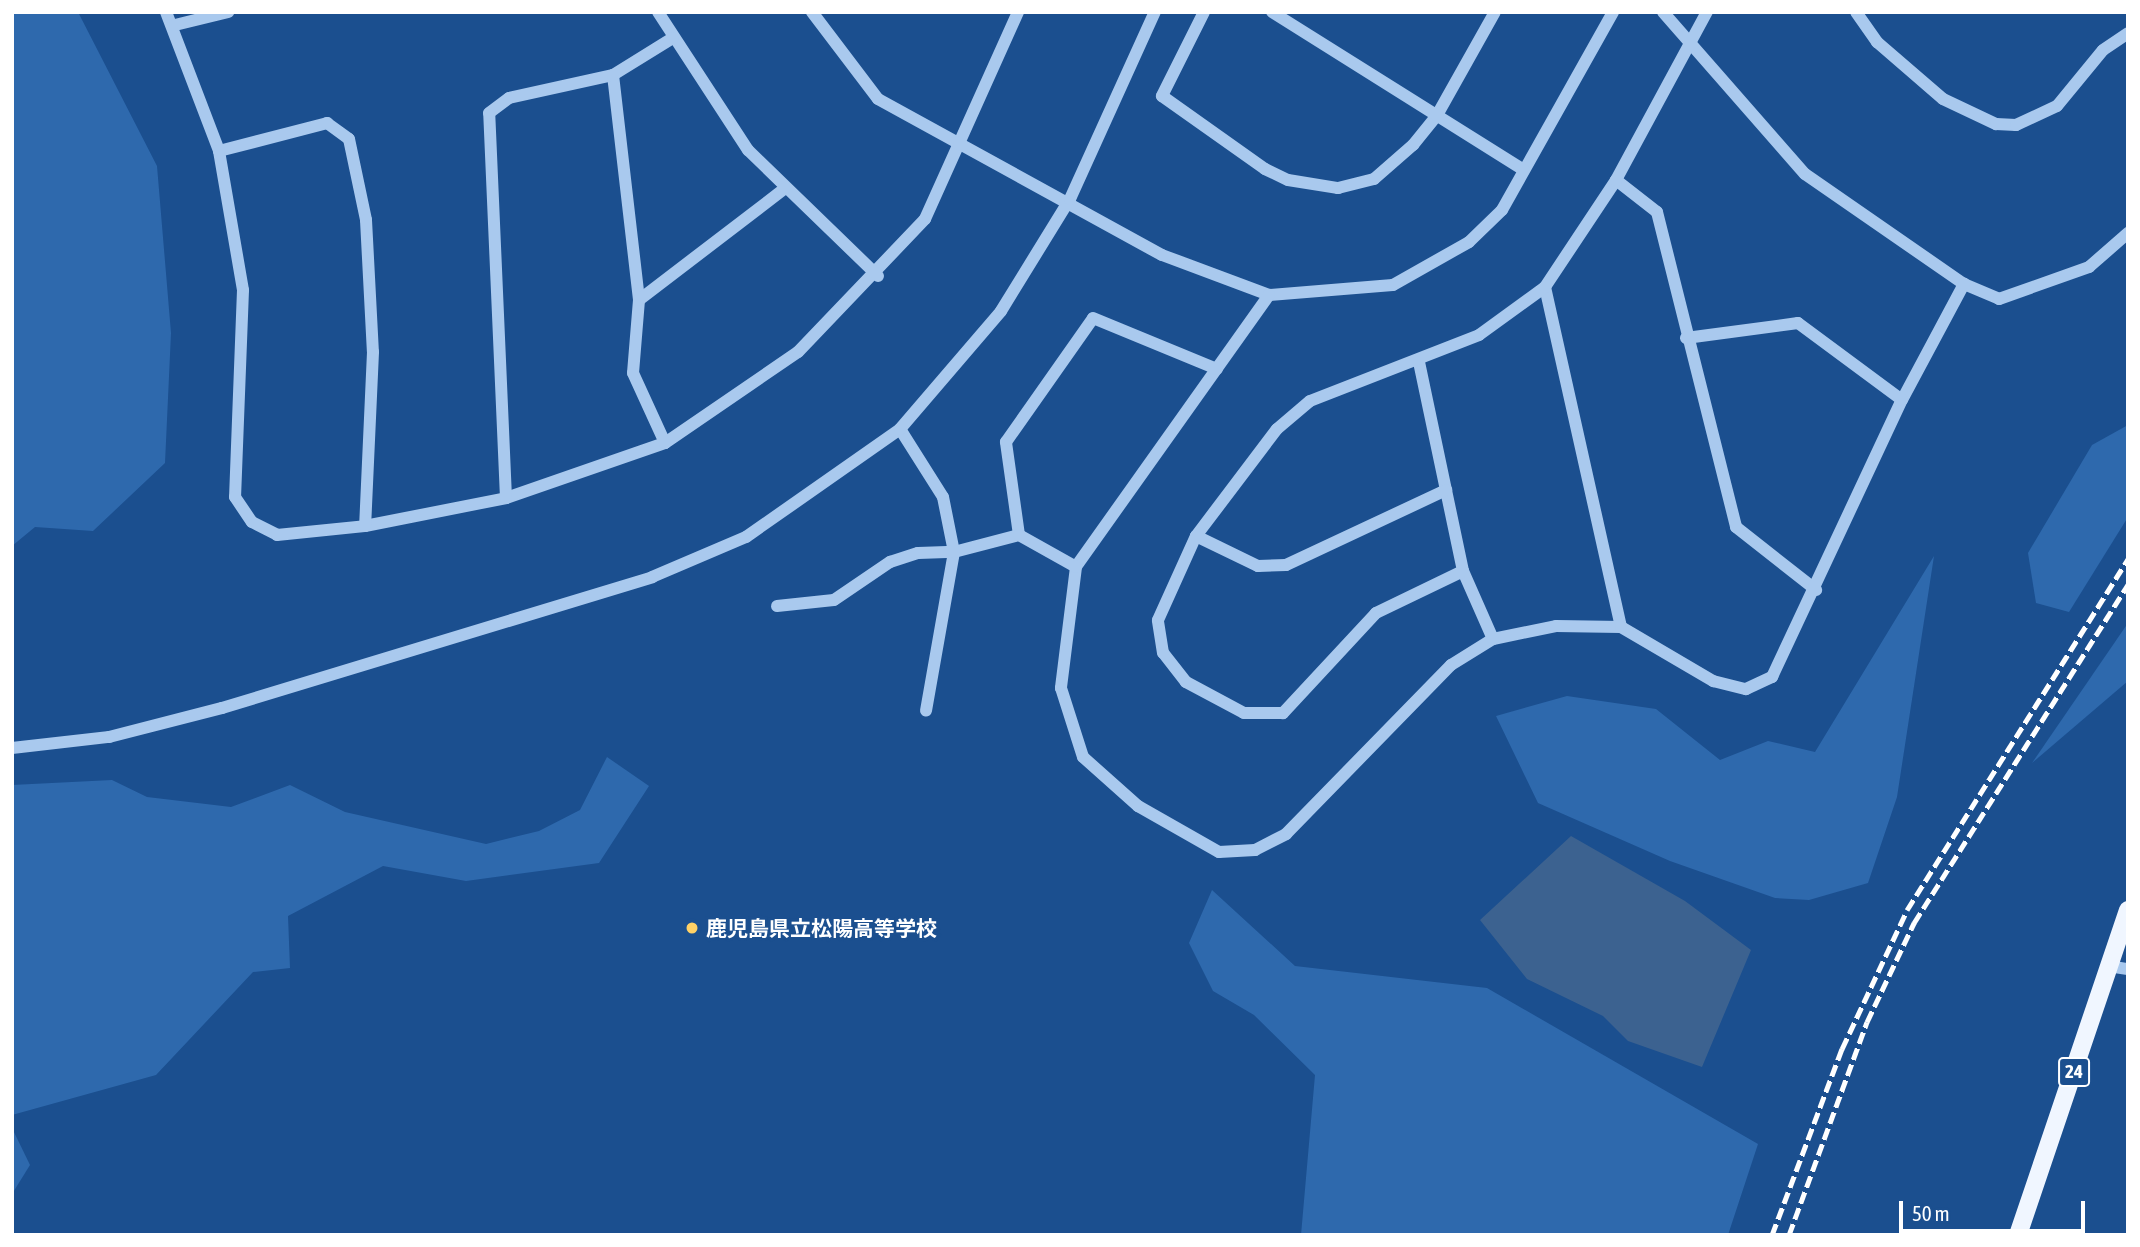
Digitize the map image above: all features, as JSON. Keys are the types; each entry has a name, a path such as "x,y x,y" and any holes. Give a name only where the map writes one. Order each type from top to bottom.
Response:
{"main road":[{"name":"24","path":"2018,1235 2128,910"}],"street":[{"path":"166,12 175,25 219,151 243,290 235,497 252,522 277,535 365,526 506,498 666,443 798,352 878,276 925,219 1014,14"},
{"path":"175,25 228,12"},
{"path":"658,12 748,150 784,189 878,276"},
{"path":"812,12 878,99 957,147 1070,199 1162,255 1269,295 1350,293 1427,270 1502,210 1613,12"},
{"path":"12,748 109,737 222,708 652,578 746,537 900,429 1001,311 1070,199 1155,12"},
{"path":"1204,12 1163,96 1288,180 1357,188 1393,164 1436,117 1495,12"},
{"path":"1272,12 1524,170"},
{"path":"1663,12 1689,45 1805,174 1964,284 1999,299 2090,267 2128,233"},
{"path":"1463,571 1376,613 1283,713 1244,713 1186,682 1163,653 1157,620 1196,536 1277,429 1310,401 1419,362 1479,335 1545,287 1616,180 1707,12"},
{"path":"1856,12 1877,42 1943,99 1996,124 2016,125 2057,106 2103,50 2128,33"},
{"path":"506,498 489,113 509,97 613,75 673,38"},
{"path":"613,75 639,300 633,373 666,443"},
{"path":"219,151 327,123 349,139 366,220 373,352 365,526"},
{"path":"1616,180 1657,212 1686,338 1736,527 1816,590"},
{"path":"639,300 784,189"},
{"path":"1269,295 1076,567 1060,688 1083,757 1138,806 1219,852 1255,850 1286,834 1451,665 1493,639 1556,626 1621,627 1713,681 1746,689 1772,677 1816,590 1902,400 1964,284"},
{"path":"1545,287 1621,627"},
{"path":"1019,535 1006,442 1093,317 1217,369"},
{"path":"1686,338 1798,323 1902,400"},
{"path":"1419,362 1463,571 1493,639"},
{"path":"900,429 943,497 954,552 926,711"},
{"path":"1196,536 1258,566 1286,565 1446,490"},
{"path":"777,606 834,600 890,562 918,553 954,552 1019,535 1076,567"},
{"path":"2108,966 2128,969"}],"shaded area":[{"path":"12,12 78,12 157,166 171,333 165,463 93,531 35,527 12,546"},
{"path":"2128,425 2128,517 2069,612 2036,603 2028,553 2092,445"},
{"path":"1934,556 1897,797 1868,883 1809,900 1775,898 1670,861 1538,803 1496,716 1567,696 1656,709 1720,760 1768,741 1815,752"},
{"path":"2128,623 2128,681 2032,763"},
{"path":"607,757 649,786 599,863 466,881 383,866 288,916 290,968 253,972 156,1075 12,1115 12,785 112,780 147,797 231,807 290,785 345,812 486,844 539,831 580,810"},
{"path":"1571,836 1685,901 1751,950 1702,1067 1628,1041 1603,1016 1527,979 1480,920"},
{"path":"1212,890 1295,966 1487,988 1758,1144 1728,1235 1301,1235 1315,1075 1254,1015 1213,991 1189,943"},
{"path":"12,1128 30,1165 12,1194"}],"railway":[{"path":"1772,1235 1842,1049 1907,910 2128,559"},
{"path":"1789,1235 1867,1022 1914,923 2128,584"}],"place":[{"name":"鹿児島県立松陽高等学校","path":"692,928"}]}
